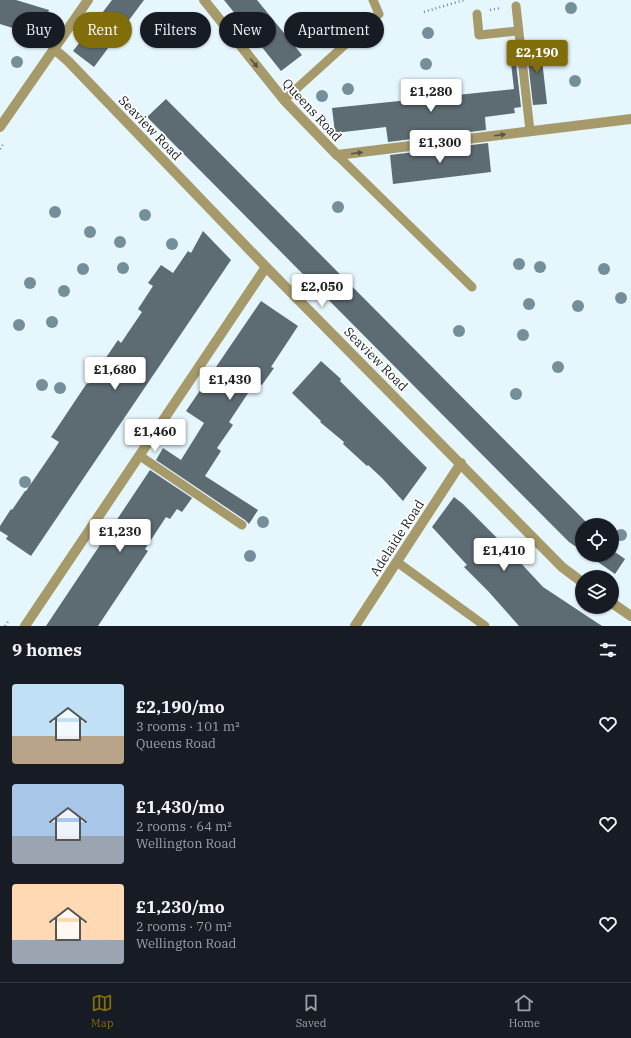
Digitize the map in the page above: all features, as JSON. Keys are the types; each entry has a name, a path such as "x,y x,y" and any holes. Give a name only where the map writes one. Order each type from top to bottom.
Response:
{"street":[{"path":"0,127 87,0"},
{"name":"Queens Road","path":"204,0 284,100 337,155 631,119"},
{"name":"Seaview Road","path":"53,49 68,61 266,268 461,463 562,567 575,577"},
{"path":"25,626 266,268"},
{"name":"Adelaide Road","path":"355,626 461,463"},
{"path":"619,608 631,616"}],"lane":[{"path":"284,100 379,14 373,0"},
{"path":"516,6 530,131"},
{"path":"477,14 479,35 518,31"},
{"path":"337,155 472,287"},
{"path":"140,456 242,525"},
{"path":"397,562 485,626"}],"path":[{"path":"424,12 464,0"},
{"path":"0,149 4,143"},
{"path":"5,626 9,620"}],"building":[{"path":"0,0 16,0 49,10 48,12 12,12 12,28 0,24"},
{"path":"112,0 144,0 132,16 132,12 103,12"},
{"path":"224,0 257,0 267,12 234,12"},
{"path":"276,23 284,33 284,48 296,48 302,55 281,71 263,48 276,48"},
{"path":"540,42 547,104 533,105 526,44"},
{"path":"514,45 521,107 514,108 515,113 485,117 486,130 388,142 386,127 335,133 332,108 514,89 509,46"},
{"path":"75,48 108,48 94,67 73,51"},
{"path":"166,99 582,518 575,518 575,546 569,542 147,117"},
{"path":"488,143 491,172 393,184 390,155"},
{"path":"203,231 231,260 31,556 6,539 8,536 0,531 0,526 59,442 51,437 118,340 121,343 142,312 138,309 153,286 148,283 161,265 173,273 188,251 191,253"},
{"path":"261,301 298,326 271,367 274,368 262,385 256,381 229,422 233,425 217,448 221,451 205,476 258,510 249,524 156,460 163,448 181,460 204,423 186,411"},
{"path":"321,361 341,379 340,381 427,468 403,501 382,478 343,444 344,442 320,422 321,421 292,393"},
{"path":"150,470 192,498 182,512 177,509 170,519 166,517 145,549 148,551 98,626 46,626"},
{"path":"454,497 504,545 543,587 575,608 575,614 584,614 602,626 519,626 464,567 467,565 432,527"},
{"path":"619,555 625,559 618,570 609,570 598,562 619,562"}]}
